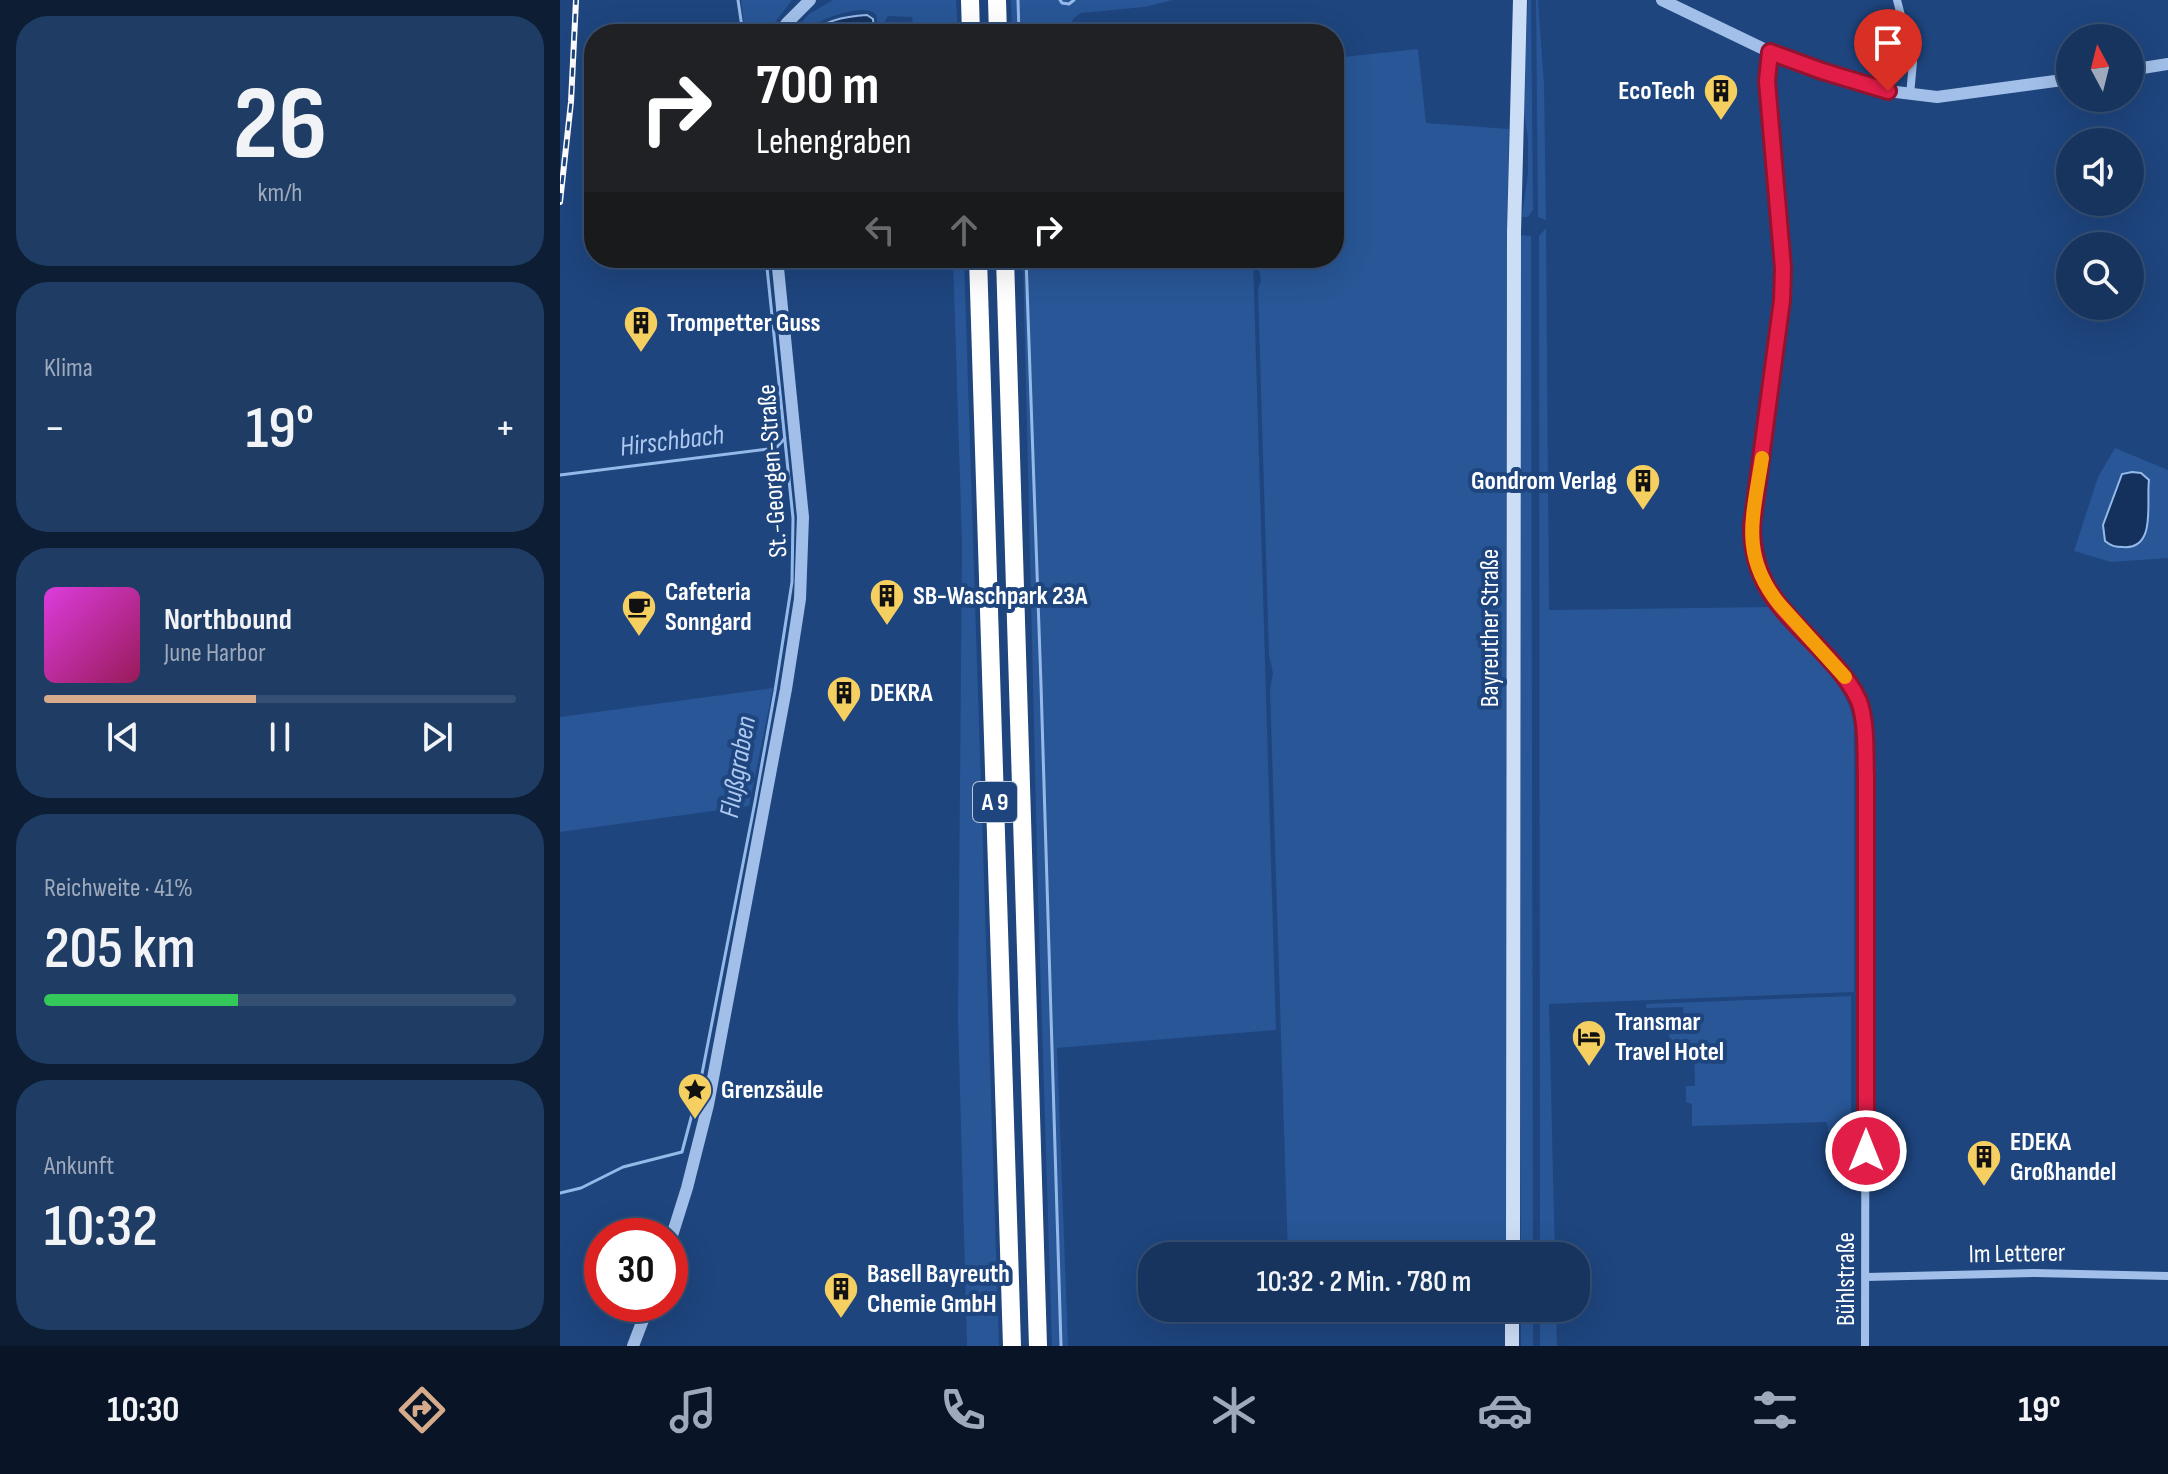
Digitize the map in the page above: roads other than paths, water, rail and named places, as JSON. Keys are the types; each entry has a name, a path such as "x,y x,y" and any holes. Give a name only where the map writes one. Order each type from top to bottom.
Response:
{"highway":[{"path":"970,0 971,24"},
{"path":"997,0 998,24"},
{"name":"A 9","path":"978,268 1012,1346"},
{"name":"A 9","path":"1005,268 1038,1346"}],"main road":[{"name":"Bayreuther Straße","path":"1513,1242 1514,226 1520,0"},
{"path":"1512,1322 1512,1346"}],"street":[{"path":"786,24 810,0"},
{"path":"1662,0 1770,52 1865,85 1910,95 1937,97 2056,81"},
{"path":"1897,0 1913,62 1910,95"},
{"name":"Bühlstraße","path":"1770,52 1767,81 1783,268 1782,300 1752,541 1757,568 1770,593 1847,679 1860,704 1863,720 1866,775 1865,1346"},
{"path":"2144,68 2168,64"},
{"name":"St.-Georgen-Straße","path":"678,1218 708,1105 786,689 800,597 803,517 778,268"},
{"name":"Im Letterer","path":"1866,1277 2035,1273 2168,1276"},
{"path":"633,1346 642,1322"}],"waterway":[{"name":"Flußgraben","path":"738,0 742,24"},
{"path":"1018,0 1019,24"},
{"path":"1060,0 1069,4 1074,0"},
{"name":"Flußgraben","path":"560,1193 581,1188 623,1167 682,1152 700,1084 755,802 792,582 793,518 767,268"},
{"path":"1026,268 1061,1346"},
{"name":"Hirschbach","path":"560,475 776,448 785,438"}],"railway":[{"path":"560,202 571,102 576,0"}],"place":[{"name":"EcoTech","path":"1721,122"},
{"name":"Trompetter Guss","path":"641,354"},
{"name":"Gondrom Verlag","path":"1643,512"},
{"name":"SB-Waschpark 23A","path":"887,627"},
{"name":"Cafeteria Sonngard","path":"639,638"},
{"name":"DEKRA","path":"844,724"},
{"name":"Transmar Travel Hotel","path":"1589,1068"},
{"name":"Grenzsäule","path":"695,1121"},
{"name":"EDEKA Großhandel","path":"1984,1188"},
{"name":"Basell Bayreuth Chemie GmbH","path":"841,1320"}]}
